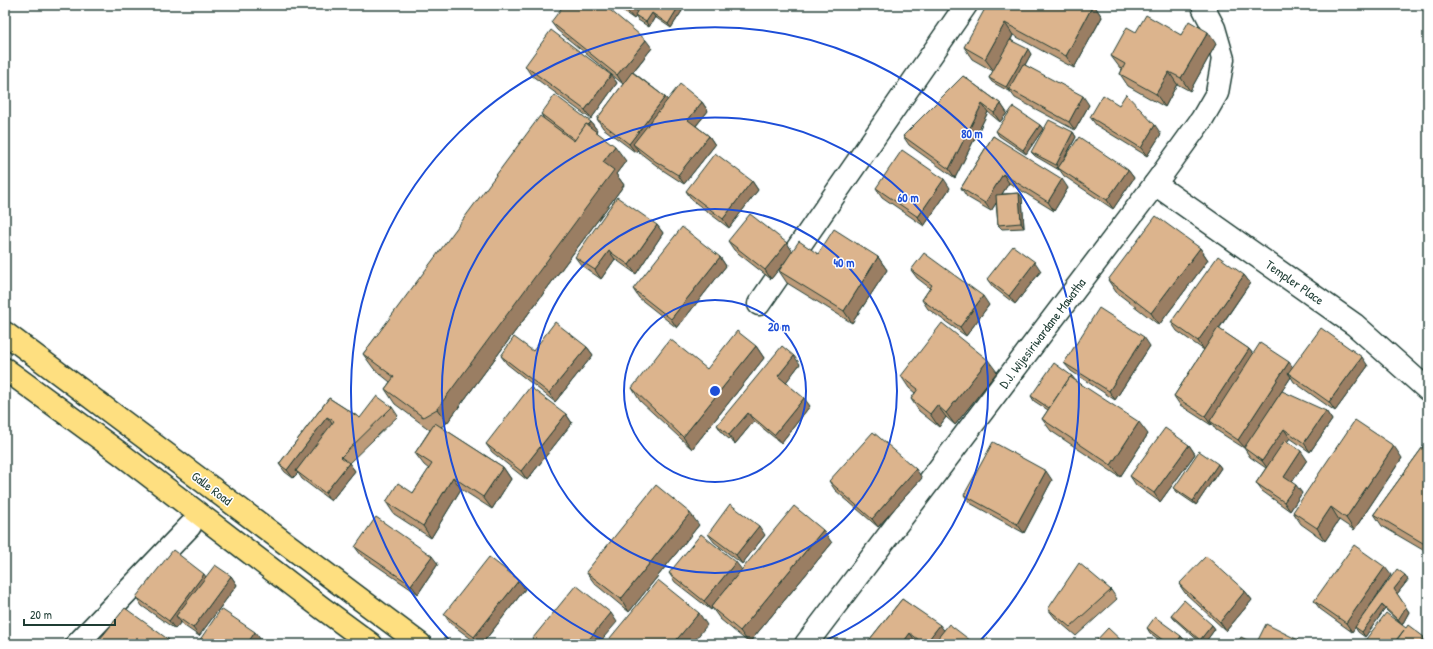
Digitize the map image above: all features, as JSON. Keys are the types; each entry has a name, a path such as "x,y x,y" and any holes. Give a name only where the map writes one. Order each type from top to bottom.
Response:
{"highway":[{"name":"Galle Road","path":"5,333 420,644"},
{"path":"5,369 121,454 371,644"}],"street":[{"path":"759,304 966,5"},
{"name":"D.J. Wijesiriwardane Mawatha","path":"806,644 1202,119 1217,93 1223,59 1214,28 1201,6"},
{"name":"Templer Place","path":"1154,184 1356,325 1428,390"},
{"path":"77,644 190,526"}],"building":[{"path":"564,5 604,5 646,40 617,75 551,22"},
{"path":"620,5 632,5 627,11"},
{"path":"641,5 679,6 668,24 652,13 646,22 635,15"},
{"path":"987,5 1093,5 1066,56 1005,23 985,59 964,47"},
{"path":"1146,15 1181,35 1189,21 1208,32 1181,78 1169,72 1156,94 1120,74 1125,64 1111,56 1127,27 1136,32"},
{"path":"551,30 611,75 585,110 525,66"},
{"path":"1010,40 1028,49 1006,87 989,78"},
{"path":"1023,64 1083,96 1069,122 1009,89"},
{"path":"632,72 665,97 629,144 597,119"},
{"path":"963,76 1001,104 994,113 982,104 949,169 903,136"},
{"path":"680,84 702,102 688,120 709,136 678,175 655,161 633,144"},
{"path":"1126,94 1155,125 1141,148 1090,117 1103,95 1119,105"},
{"path":"555,95 591,122 588,125 586,124 575,140 541,114"},
{"path":"1013,107 1040,125 1023,150 996,131"},
{"path":"540,116 574,141 586,124 615,146 603,162 614,170 437,409 423,417 385,389 394,377 363,354"},
{"path":"1049,120 1073,132 1056,165 1031,152"},
{"path":"993,136 1062,179 1048,202 1003,174 985,203 961,188"},
{"path":"1079,137 1128,170 1107,200 1058,168"},
{"path":"902,150 944,179 918,217 876,188"},
{"path":"715,153 752,181 723,219 686,191"},
{"path":"1019,193 1021,223 998,225 996,195"},
{"path":"617,197 657,225 629,265 609,251 595,270 575,257"},
{"path":"750,214 787,243 765,270 728,241"},
{"path":"1156,216 1200,248 1151,313 1108,280"},
{"path":"682,227 720,257 671,319 633,289"},
{"path":"834,229 878,257 844,311 779,271 799,241 818,254"},
{"path":"1013,246 1035,262 1009,296 987,279"},
{"path":"924,253 983,296 960,327 922,300 932,285 911,270"},
{"path":"1218,256 1244,275 1198,341 1171,322"},
{"path":"1099,308 1144,337 1109,391 1064,363"},
{"path":"555,322 587,347 549,393 501,356 514,337 533,351"},
{"path":"942,323 988,360 946,413 937,405 930,414 911,399 918,389 901,376"},
{"path":"1218,328 1249,349 1205,416 1174,396"},
{"path":"1321,328 1362,357 1329,402 1288,373"},
{"path":"737,331 756,346 683,437 632,388 670,339 707,369"},
{"path":"1260,343 1289,362 1238,440 1210,421"},
{"path":"782,346 794,356 778,376 804,398 774,435 748,413 729,435 717,425"},
{"path":"1054,363 1072,376 1049,408 1031,396"},
{"path":"1070,377 1139,422 1111,465 1042,419"},
{"path":"530,387 566,414 521,471 486,444"},
{"path":"1282,391 1326,411 1304,443 1284,429 1262,461 1244,448"},
{"path":"377,396 392,407 341,457 349,463 325,493 296,471 334,421 327,417 287,470 279,464 329,398 360,418"},
{"path":"1355,420 1394,446 1346,518 1331,507 1317,528 1293,512"},
{"path":"435,423 503,467 483,497 453,477 423,526 386,502 398,483 413,493 432,464 415,453"},
{"path":"1165,428 1189,445 1154,493 1130,476"},
{"path":"873,432 916,469 872,519 829,481"},
{"path":"1285,440 1301,451 1284,477 1296,485 1284,502 1256,483"},
{"path":"1428,440 1428,546 1374,514"},
{"path":"993,442 1046,471 1017,524 964,495"},
{"path":"1199,451 1218,464 1193,501 1174,488"},
{"path":"656,485 690,513 621,599 586,572"},
{"path":"730,504 759,526 736,555 708,534"},
{"path":"794,506 823,530 740,631 711,607"},
{"path":"376,517 432,556 411,585 355,547"},
{"path":"701,534 736,562 704,601 669,573"},
{"path":"1354,545 1385,567 1346,623 1314,601"},
{"path":"173,550 204,574 169,621 136,597"},
{"path":"1206,556 1245,591 1220,622 1179,584"},
{"path":"489,557 519,580 474,637 444,614"},
{"path":"1079,563 1111,590 1070,627 1048,609"},
{"path":"215,565 231,576 193,628 176,616"},
{"path":"1397,569 1405,575 1394,589 1406,607 1398,620 1382,605 1362,632 1355,627"},
{"path":"658,580 699,613 673,644 605,644"},
{"path":"576,585 611,613 585,644 528,644"},
{"path":"902,599 940,625 925,644 910,633 902,644 866,644"},
{"path":"1184,600 1212,625 1200,640 1171,615"},
{"path":"125,608 169,640 165,644 96,644"},
{"path":"221,609 255,632 247,644 197,644"},
{"path":"1386,613 1406,628 1408,625 1424,637 1419,644 1394,644 1404,630 1393,644 1363,643"},
{"path":"1155,617 1181,636 1176,644 1168,644 1147,628"},
{"path":"949,624 975,644 933,644"},
{"path":"1266,624 1298,640 1297,644 1256,644"},
{"path":"1108,628 1125,644 1093,644"},
{"path":"1241,637 1255,644 1237,644"},
{"path":"1331,641 1336,644 1329,644"}]}
